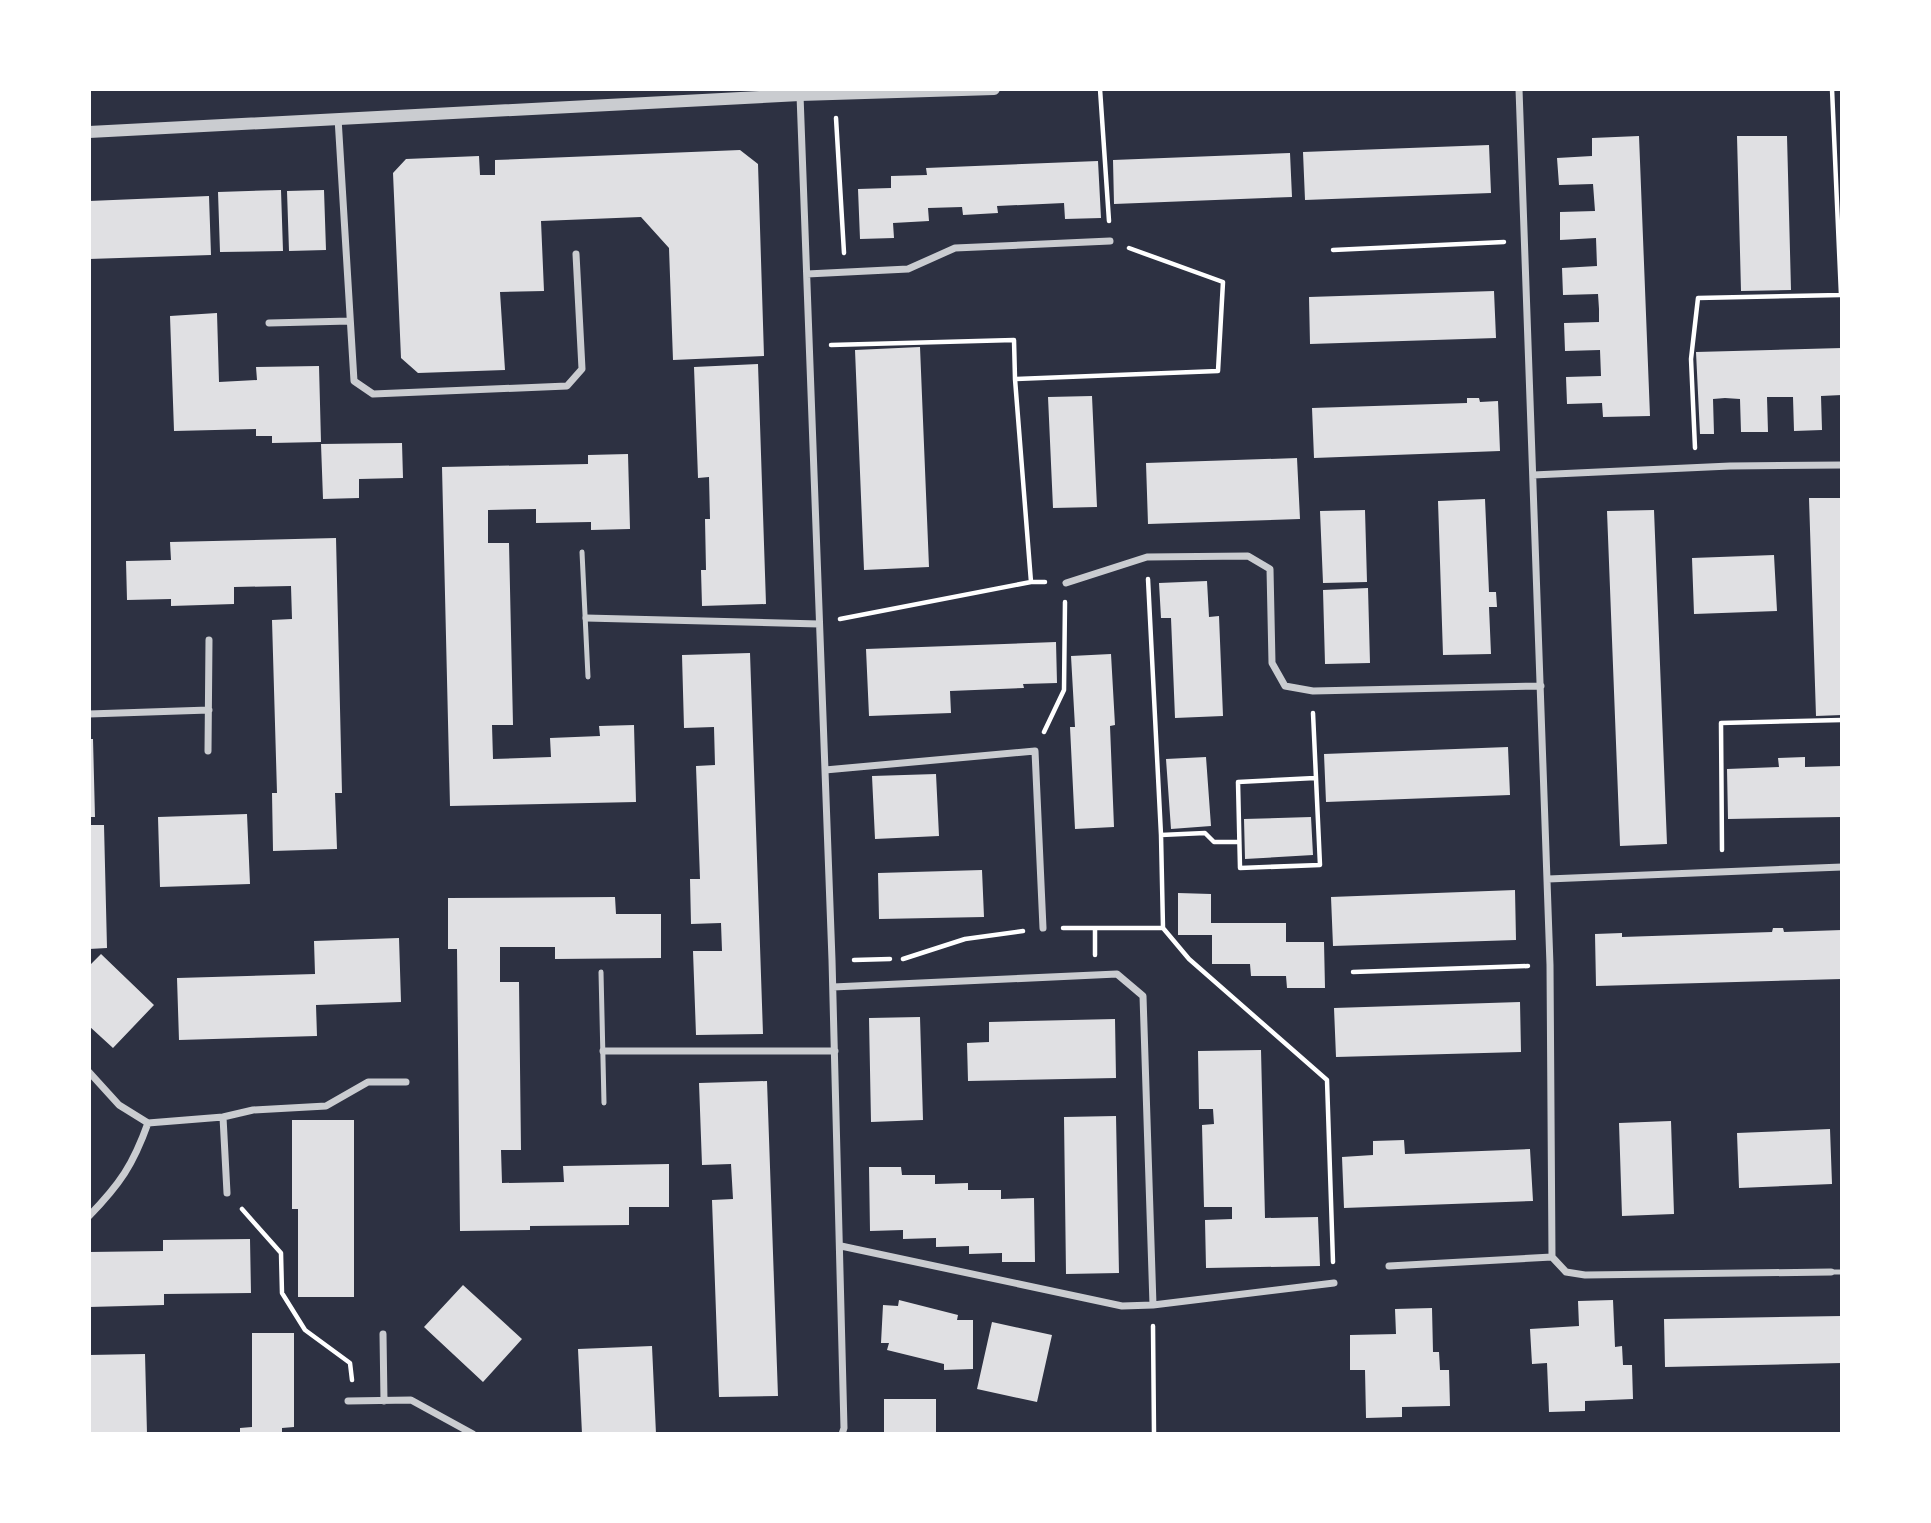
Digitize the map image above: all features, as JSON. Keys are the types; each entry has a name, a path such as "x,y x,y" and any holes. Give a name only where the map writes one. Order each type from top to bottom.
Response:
{"street":[{"path":"89,132 800,95 994,89"},
{"path":"1519,89 1548,879 1552,1257 1566,1272 1585,1275 1831,1272"},
{"path":"800,95 835,1051 841,1246 842,1434"},
{"path":"338,118 354,381 373,394 567,386 582,369 576,254"},
{"path":"807,274 908,269 955,248 1111,241"},
{"path":"270,323 350,321"},
{"path":"1533,475 1842,465"},
{"path":"1066,583 1147,557 1248,556 1270,569 1272,663 1285,686 1313,691 1541,686"},
{"path":"586,618 819,624"},
{"path":"208,751 209,639"},
{"path":"89,714 209,710"},
{"path":"825,770 1035,751 1043,928"},
{"path":"1548,879 1842,867"},
{"path":"832,987 1117,974 1143,996 1153,1305"},
{"path":"603,1052 835,1051"},
{"path":"89,1072 119,1105 148,1122 223,1117 253,1110 326,1106 368,1082 406,1082"},
{"path":"223,1117 227,1193"},
{"path":"89,1216 118,1185 136,1156 148,1122"},
{"path":"841,1246 1122,1306 1153,1305 1334,1283"},
{"path":"1389,1266 1552,1257"},
{"path":"383,1334 384,1401"},
{"path":"350,1401 411,1401 473,1434"}],"lane":[{"path":"582,552 588,677"},
{"path":"601,972 604,1103"},
{"path":"1831,1272 1842,1272"}],"path":[{"path":"1015,379 1218,371 1223,282 1111,241 1100,89"},
{"path":"1696,468 1691,359 1698,298 1841,295 1832,89"},
{"path":"835,94 845,271"},
{"path":"1333,250 1526,241"},
{"path":"809,345 1014,340 1031,582"},
{"path":"1147,557 1163,928"},
{"path":"819,624 1031,582 1066,583 1064,690 1035,751"},
{"path":"1313,691 1320,865 1240,868 1238,782 1315,778"},
{"path":"1723,872 1721,723 1842,720"},
{"path":"1161,835 1205,833 1214,842 1239,842"},
{"path":"1353,972 1550,965"},
{"path":"227,1193 281,1253 282,1293 304,1330 350,1363 350,1401"},
{"path":"1153,1305 1154,1434"}],"building":[{"path":"1639,136 1650,416 1603,417 1602,403 1567,404 1566,377 1601,376 1600,350 1565,351 1564,323 1599,322 1599,309 1598,294 1563,295 1562,268 1597,266 1596,238 1560,240 1560,212 1595,211 1593,184 1559,185 1557,158 1592,156 1592,138"},
{"path":"1737,136 1787,136 1791,290 1741,291"},
{"path":"1489,145 1491,193 1305,200 1303,152"},
{"path":"740,150 758,164 764,356 673,360 669,248 641,217 541,221 544,291 500,292 505,370 418,373 401,358 393,173 406,159 479,156 480,175 495,175 495,160"},
{"path":"1290,153 1292,197 1114,204 1113,160"},
{"path":"1098,161 1101,218 1065,219 1064,203 997,206 998,213 963,215 962,207 928,208 929,221 893,223 894,238 860,239 858,189 891,188 891,176 927,175 926,168"},
{"path":"281,190 283,251 220,252 218,192"},
{"path":"324,190 326,250 289,251 287,191"},
{"path":"209,196 211,255 89,259 89,201"},
{"path":"1494,291 1496,338 1310,344 1309,297"},
{"path":"217,313 219,382 257,380 256,367 319,366 321,442 272,443 272,436 256,436 256,429 174,431 170,316"},
{"path":"920,347 929,567 864,570 855,350"},
{"path":"1842,348 1842,395 1821,396 1822,430 1794,431 1793,397 1767,397 1768,432 1741,432 1740,399 1725,398 1713,399 1714,434 1700,434 1696,352"},
{"path":"758,364 766,604 702,606 701,570 706,570 705,519 710,519 709,477 698,478 694,367"},
{"path":"1092,396 1097,507 1053,508 1048,397"},
{"path":"1467,398 1479,398 1480,402 1498,401 1500,451 1314,458 1312,408 1467,403"},
{"path":"402,443 403,478 359,479 359,498 323,499 321,444"},
{"path":"628,454 630,529 591,530 591,522 536,523 536,509 488,510 488,543 509,543 513,725 492,725 493,759 551,757 550,738 600,736 599,726 634,725 636,802 450,806 442,467 588,464 588,455"},
{"path":"1297,458 1300,519 1148,524 1146,463"},
{"path":"1809,498 1842,498 1842,715 1816,716"},
{"path":"1485,499 1489,592 1496,592 1497,607 1489,607 1491,654 1443,655 1438,501"},
{"path":"1365,510 1367,582 1323,583 1320,511"},
{"path":"1654,510 1667,844 1620,846 1607,511"},
{"path":"336,538 342,793 335,793 337,849 273,851 272,793 277,793 272,620 292,619 291,586 234,587 234,604 171,606 171,599 127,600 126,561 171,560 170,542"},
{"path":"1774,555 1777,611 1694,614 1692,558"},
{"path":"1207,581 1209,617 1219,616 1223,716 1175,718 1171,618 1161,618 1159,583"},
{"path":"1368,588 1370,663 1325,664 1323,590"},
{"path":"1056,642 1057,683 1023,684 1024,688 950,691 951,713 869,716 866,649"},
{"path":"750,653 763,1034 696,1035 693,951 722,951 721,923 691,924 690,879 700,879 696,766 715,765 714,727 684,728 682,655"},
{"path":"1111,654 1115,725 1110,726 1114,827 1075,829 1070,727 1075,727 1071,656"},
{"path":"89,739 93,739 95,817 89,817"},
{"path":"1508,747 1510,795 1326,802 1324,754"},
{"path":"1206,757 1211,826 1171,829 1166,759"},
{"path":"1805,757 1805,767 1842,766 1842,817 1728,819 1727,769 1779,767 1778,758"},
{"path":"936,774 939,836 875,839 872,776"},
{"path":"247,814 250,884 160,887 158,817"},
{"path":"1311,817 1313,855 1245,859 1244,819"},
{"path":"89,825 104,825 107,948 89,949"},
{"path":"982,870 984,917 879,919 878,873"},
{"path":"1515,890 1516,940 1333,946 1331,897"},
{"path":"1178,893 1211,894 1211,923 1286,923 1286,942 1324,942 1325,988 1287,988 1286,976 1251,976 1250,964 1212,964 1212,935 1178,935"},
{"path":"615,897 616,914 661,914 661,958 555,959 555,947 500,947 500,982 519,982 521,1150 501,1150 502,1183 564,1182 563,1166 669,1164 669,1207 629,1207 629,1225 530,1226 530,1230 460,1231 457,949 448,949 448,898"},
{"path":"1773,928 1783,928 1784,932 1842,930 1842,979 1596,986 1595,934 1622,933 1622,937 1772,932"},
{"path":"399,938 401,1002 316,1005 317,1036 179,1040 177,978 315,974 314,941"},
{"path":"101,954 154,1005 113,1048 89,1026 89,966"},
{"path":"1520,1002 1521,1052 1336,1057 1334,1008"},
{"path":"920,1017 923,1120 871,1122 869,1018"},
{"path":"1115,1019 1116,1078 968,1081 967,1043 989,1042 989,1022"},
{"path":"1261,1050 1265,1218 1318,1217 1320,1266 1206,1268 1205,1220 1232,1219 1232,1207 1204,1207 1202,1125 1214,1124 1213,1109 1199,1109 1198,1051"},
{"path":"767,1081 778,1396 719,1397 712,1200 733,1199 731,1164 702,1165 699,1083"},
{"path":"1116,1116 1119,1273 1066,1274 1064,1117"},
{"path":"292,1120 354,1120 354,1297 298,1297 298,1209 292,1209"},
{"path":"1671,1121 1674,1214 1622,1216 1619,1123"},
{"path":"1830,1129 1832,1184 1739,1188 1737,1133"},
{"path":"1404,1140 1405,1154 1530,1149 1533,1201 1344,1208 1342,1157 1373,1155 1373,1141"},
{"path":"869,1167 901,1167 902,1175 935,1175 935,1184 968,1183 968,1190 1001,1190 1001,1199 1034,1198 1035,1262 1002,1262 1002,1253 969,1254 969,1246 936,1247 936,1238 903,1239 903,1230 870,1231"},
{"path":"250,1239 251,1293 164,1294 164,1305 89,1307 89,1252 163,1251 163,1240"},
{"path":"463,1285 522,1339 483,1382 424,1327"},
{"path":"899,1300 958,1315 957,1320 973,1320 973,1369 944,1370 944,1364 887,1350 889,1343 881,1343 883,1305 898,1306"},
{"path":"1613,1300 1615,1347 1622,1346 1623,1365 1632,1365 1633,1399 1585,1401 1585,1411 1549,1412 1547,1363 1532,1364 1530,1329 1579,1326 1578,1301"},
{"path":"1432,1308 1433,1352 1439,1352 1440,1370 1449,1370 1450,1406 1402,1407 1402,1417 1366,1418 1365,1370 1350,1370 1350,1335 1396,1334 1395,1309"},
{"path":"1842,1316 1842,1363 1665,1367 1664,1319"},
{"path":"992,1322 1052,1335 1037,1402 977,1389"},
{"path":"252,1333 294,1333 294,1427 282,1428 282,1434 240,1434 240,1428 252,1427"},
{"path":"652,1346 656,1434 582,1434 578,1349"},
{"path":"145,1354 147,1434 89,1434 89,1355"},
{"path":"884,1399 936,1399 936,1434 884,1434"}]}
